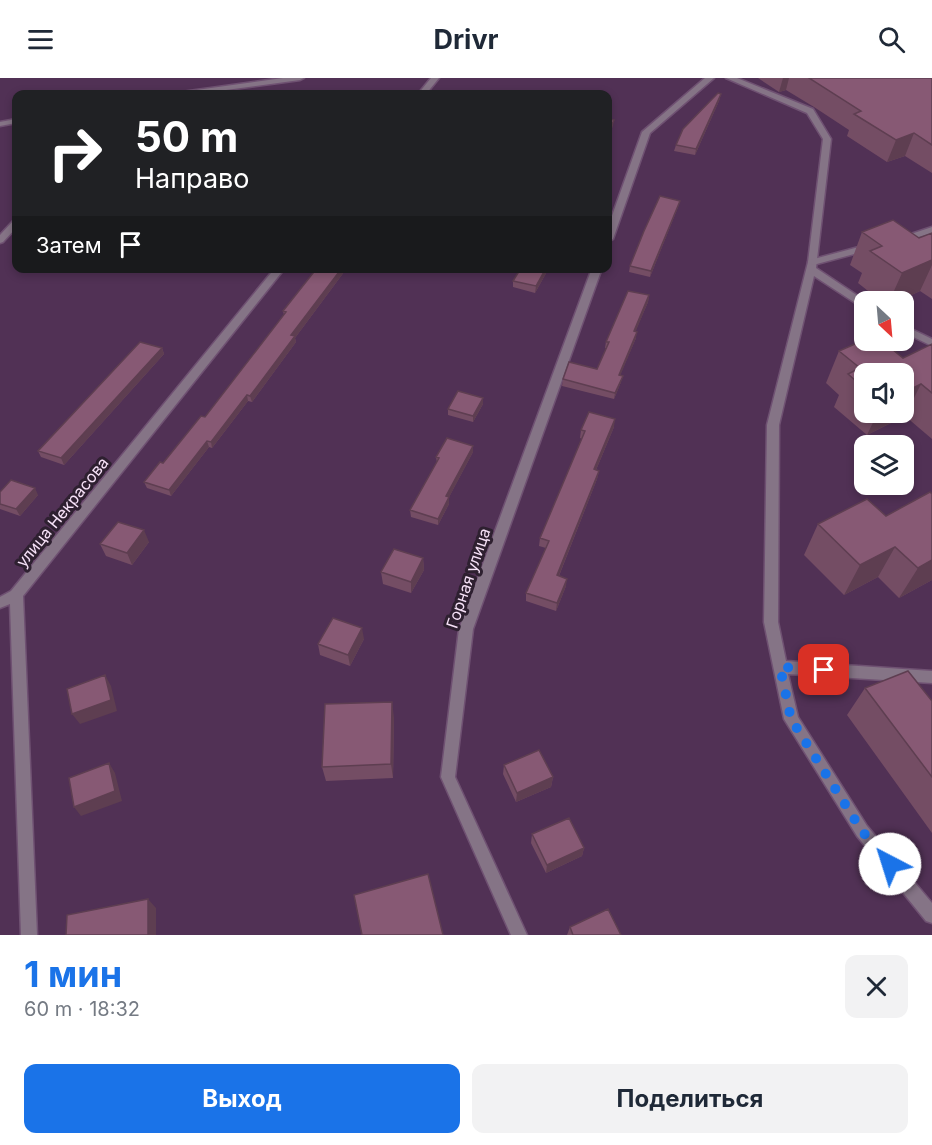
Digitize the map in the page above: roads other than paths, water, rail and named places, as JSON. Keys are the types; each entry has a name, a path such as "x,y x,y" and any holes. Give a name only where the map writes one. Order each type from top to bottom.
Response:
{"street":[{"path":"212,90 300,78"},
{"path":"425,90 435,78"},
{"path":"612,228 646,132 710,78"},
{"path":"730,78 810,111 827,139 812,266 774,425 771,622 791,719 862,831 932,915"},
{"path":"0,240 12,227"},
{"path":"889,242 932,230"},
{"path":"812,266 878,245"},
{"path":"812,266 854,297"},
{"name":"улица Некрасова","path":"16,595 277,273"},
{"name":"Горная улица","path":"519,935 448,777 466,629 595,273"},
{"path":"914,334 932,343"},
{"path":"0,603 16,595 29,935"},
{"path":"780,667 932,677"}]}
